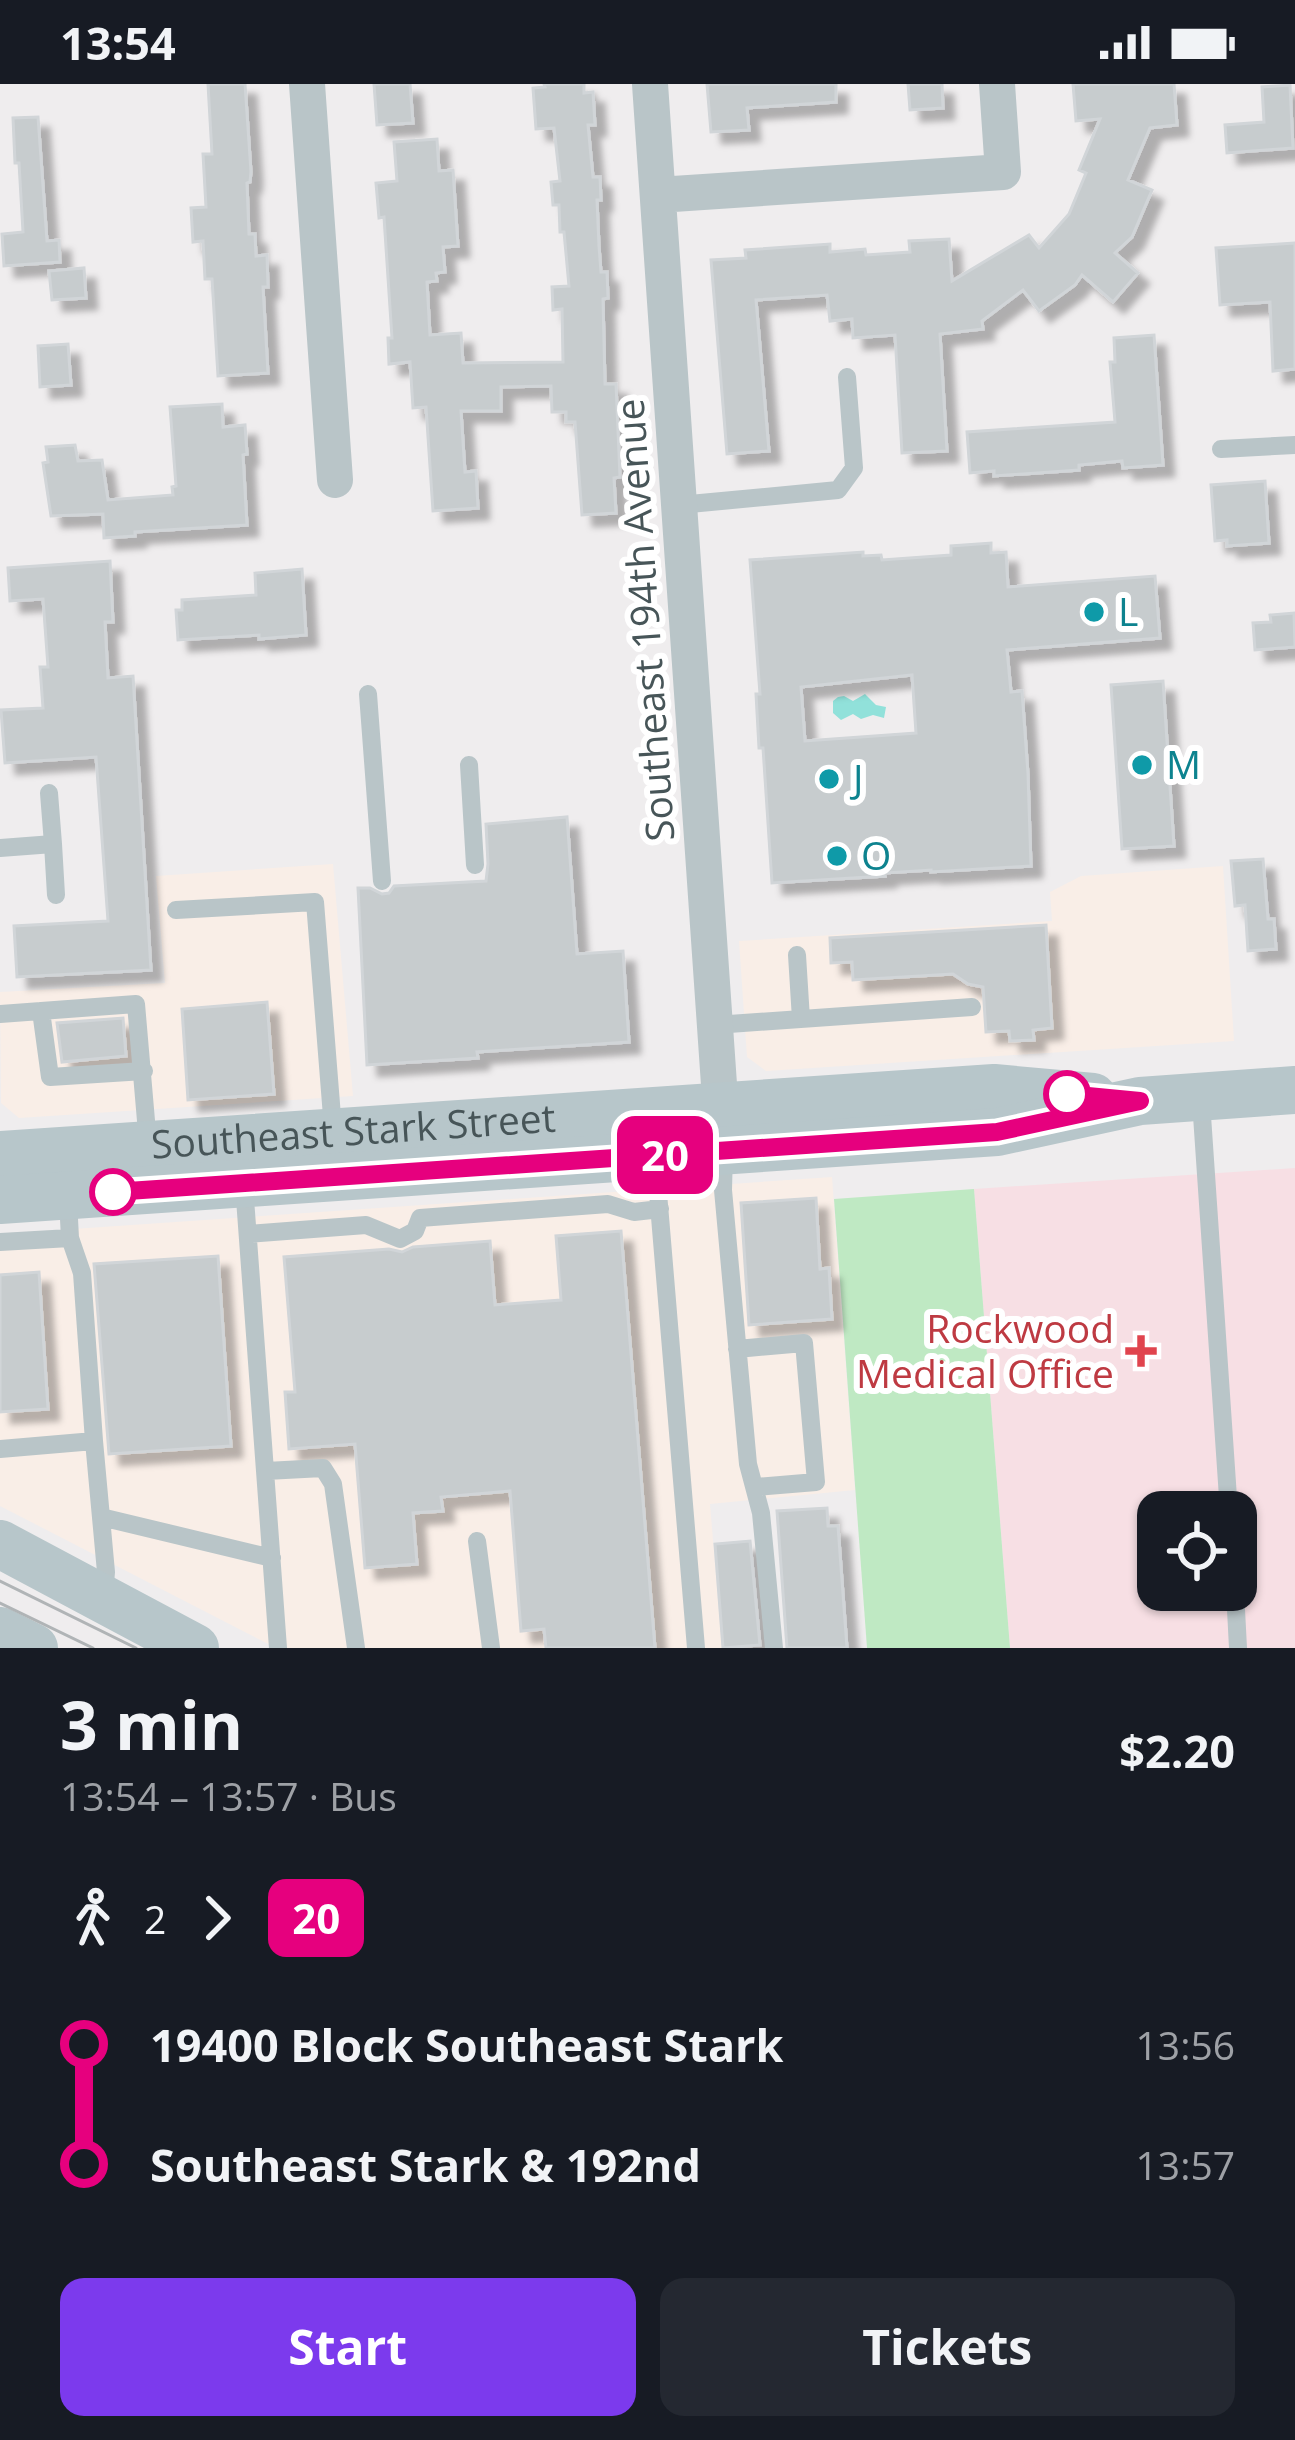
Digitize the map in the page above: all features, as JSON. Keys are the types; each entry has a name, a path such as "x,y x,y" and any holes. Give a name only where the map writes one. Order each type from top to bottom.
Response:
{"main road":[{"name":"Southeast Stark Street","path":"0,1200 69,1216 243,1161 722,1128 994,1088 1140,1101 1295,1090"},
{"name":"Southeast Stark Street","path":"335,1155 448,1194 652,1133"},
{"name":"Southeast Stark Street","path":"0,1155 148,1144 243,1161"},
{"path":"0,1544 195,1648"},
{"path":"0,1631 34,1648"}],"street":[{"path":"307,84 335,480"},
{"name":"Southeast 194th Avenue","path":"650,84 722,1128"},
{"path":"658,195 1003,172 997,84"}],"lane":[{"path":"680,505 838,490 854,468 847,377"},
{"path":"1221,449 1295,445"},
{"path":"368,694 382,881"},
{"path":"470,766 475,865"},
{"path":"49,794 56,895"},
{"path":"0,848 53,844"},
{"path":"176,910 315,902 335,1155"},
{"path":"796,955 801,1019"},
{"path":"0,1014 136,1004 148,1144"},
{"path":"715,1025 972,1007"},
{"path":"41,1011 50,1077 144,1071"},
{"path":"1201,1096 1228,1491"},
{"path":"722,1128 723,1190 748,1464 761,1513 774,1648"},
{"path":"652,1133 696,1648"},
{"path":"243,1161 278,1648"},
{"path":"248,1234 366,1225 400,1239 415,1232 420,1218 448,1194 608,1204 634,1212 660,1209"},
{"path":"0,1242 69,1216 82,1274 106,1572 104,1600"},
{"path":"737,1349 804,1343 815,1482 754,1487"},
{"path":"0,1449 94,1441"},
{"path":"266,1471 323,1468 328,1474 356,1648"},
{"path":"101,1517 272,1558"},
{"path":"476,1541 491,1648"},
{"path":"1235,1611 1238,1648"}],"shaded area":[{"path":"333,864 353,1096 19,1118 1,1103 0,992 165,983 156,876"},
{"path":"1223,866 1234,1041 766,1071 747,1057 739,941 1052,921 1050,892 1081,876"},
{"name":"Rockwood Medical Office","path":"1295,1168 1295,1648 1010,1648 974,1189"},
{"path":"832,1177 855,1490 710,1504 722,1648 276,1648 0,1506 0,1234"}],"green space":[{"path":"974,1189 1010,1648 867,1648 834,1199"}],"water":[{"path":"865,694 886,707 884,718 861,719 853,714 841,720 833,713 838,697 853,701"}],"building":[{"path":"208,84 245,84 251,172 247,183 249,234 255,234 256,256 267,255 268,287 263,287 268,373 218,376 212,279 205,279 203,241 193,242 191,208 206,207 203,154 212,154"},
{"path":"374,84 410,84 413,123 377,125"},
{"path":"584,84 584,93 593,92 595,125 588,125 593,177 600,177 601,272 607,272 605,384 616,384 620,477 614,478 616,513 582,515 575,422 566,422 566,412 552,412 551,386 501,387 501,411 461,411 465,472 476,471 478,508 433,511 426,407 413,408 410,362 389,364 388,338 392,338 384,217 379,218 376,183 397,181 394,142 437,139 439,171 453,170 458,246 443,247 445,272 436,273 437,281 427,282 430,335 461,333 463,363 563,362 562,309 553,310 552,287 569,286 564,232 560,232 559,205 553,205 551,182 560,181 554,128 536,129 533,88"},
{"path":"707,84 836,84 836,102 747,108 749,130 711,132"},
{"path":"908,84 942,84 943,108 910,110"},
{"path":"1073,84 1174,84 1177,125 1150,128 1128,180 1152,190 1132,237 1115,253 1138,273 1113,302 1082,275 1039,311 1023,290 982,321 983,329 940,334 947,451 902,453 895,335 853,338 852,319 830,321 827,295 756,300 769,451 727,454 711,260 746,258 745,250 830,244 830,252 910,252 909,241 949,239 952,281 1029,235 1039,248 1069,214 1086,173 1079,170 1100,119 1076,121"},
{"path":"1290,85 1293,148 1227,153 1225,125 1264,122 1262,87"},
{"path":"38,117 47,241 59,240 60,262 4,266 2,234 23,232 13,118"},
{"path":"1295,243 1295,369 1273,371 1270,302 1220,305 1216,248"},
{"path":"84,268 86,298 52,300 49,271"},
{"path":"1154,335 1163,465 1123,468 1122,461 1079,465 1079,470 994,476 994,471 970,473 967,432 1115,422 1110,362 1115,362 1114,338"},
{"path":"68,344 71,385 40,387 38,346"},
{"path":"222,404 223,427 245,425 247,525 104,538 103,514 51,516 43,463 48,462 46,447 75,445 78,461 102,460 108,500 173,495 170,407"},
{"path":"1265,481 1269,543 1227,546 1227,540 1215,541 1211,485"},
{"path":"991,543 991,553 1006,552 1008,587 1155,576 1160,638 1007,650 1011,692 1022,691 1031,866 772,883 763,748 759,748 750,560 863,552 863,556 881,555 882,560 951,555 951,546","holes":["912,675 916,733 805,741 801,687"]},
{"path":"110,561 113,622 105,622 108,678 133,676 151,970 17,977 14,926 108,921 96,757 5,763 1,710 43,708 40,667 48,667 43,599 10,601 8,568"},
{"path":"302,569 306,635 178,640 176,610 182,610 182,600 256,595 255,573"},
{"path":"1294,613 1295,647 1255,650 1253,623 1271,622 1270,615"},
{"name":"M","path":"1163,681 1174,846 1122,849 1111,685"},
{"path":"567,817 577,954 623,951 629,1042 367,1065 358,888 382,894 394,886 486,881 486,824"},
{"path":"1263,859 1268,919 1274,919 1276,949 1248,951 1245,905 1235,906 1231,861"},
{"path":"1046,925 1052,1028 1033,1030 1034,1040 1010,1041 1009,1031 986,1032 983,987 953,974 853,980 852,962 831,963 830,938"},
{"path":"267,1002 274,1094 188,1100 182,1009"},
{"path":"123,1018 126,1056 62,1062 57,1023"},
{"path":"816,1198 820,1269 829,1268 832,1319 749,1325 741,1203"},
{"path":"621,1231 655,1648 546,1648 544,1629 521,1631 510,1491 441,1497 443,1511 413,1513 417,1564 365,1568 355,1444 289,1449 285,1392 295,1392 284,1257 402,1252 490,1241 495,1305 561,1300 556,1236"},
{"path":"218,1256 231,1446 109,1454 94,1264"},
{"path":"39,1272 48,1409 0,1412 0,1275"},
{"path":"827,1508 828,1526 838,1526 847,1648 787,1648 777,1511"},
{"path":"750,1541 760,1645 723,1648 715,1544"}],"tram line":[{"path":"0,1581 136,1648"},
{"path":"0,1603 93,1648"}],"bus line":[{"name":"20","path":"113,1192 997,1132 1140,1101 1067,1094"}],"place":[{"name":"L","path":"1094,612"},
{"name":"M","path":"1142,765"},
{"name":"J","path":"829,779"},
{"name":"O","path":"837,856"},
{"name":"Rockwood Medical Office","path":"1141,1351"}]}
